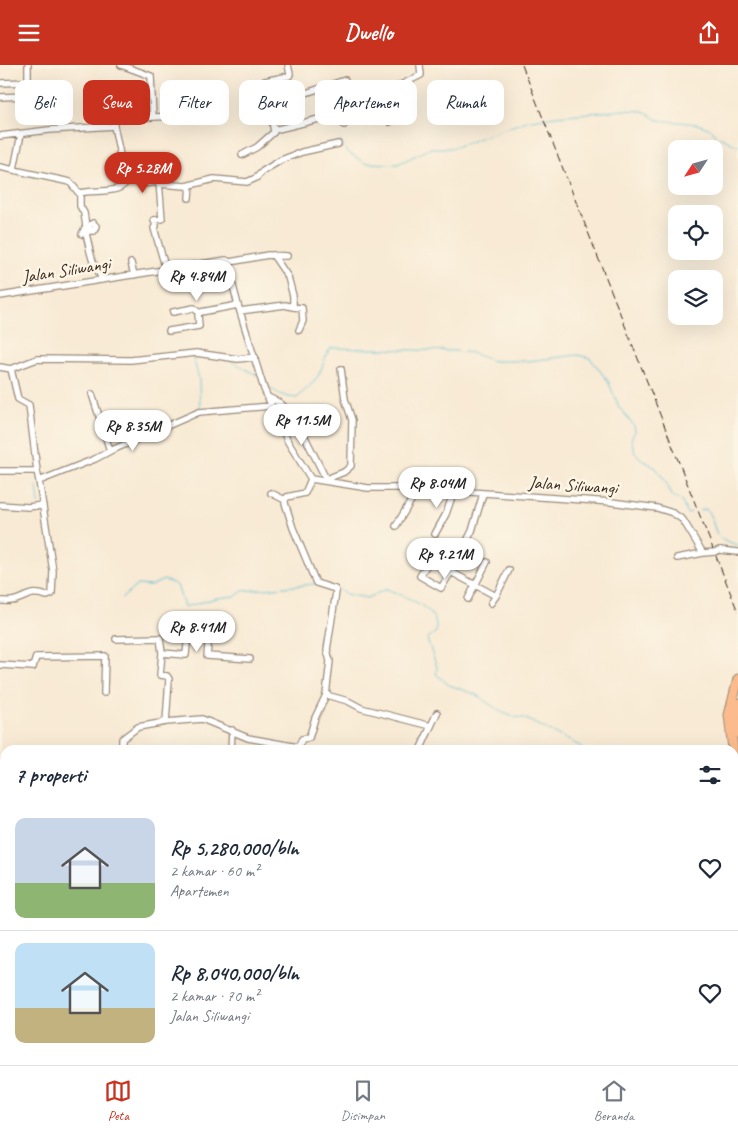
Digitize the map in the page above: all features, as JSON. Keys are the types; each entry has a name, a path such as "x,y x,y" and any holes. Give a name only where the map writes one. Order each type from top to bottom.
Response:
{"main road":[{"path":"732,745 729,715 738,679"},
{"path":"738,703 736,722 738,733"}],"street":[{"path":"28,65 28,80"},
{"path":"121,65 151,76 153,117"},
{"path":"269,80 289,75 288,65"},
{"path":"410,80 420,69"},
{"path":"0,83 15,82"},
{"path":"0,97 15,96"},
{"path":"150,117 160,117"},
{"path":"274,130 315,120"},
{"path":"0,136 114,125 123,169 132,181"},
{"path":"242,155 257,147 272,134 274,130 273,125"},
{"path":"14,169 21,134"},
{"path":"80,193 117,189 126,182 132,181 190,186 214,179 247,182 256,178 281,159 338,144"},
{"path":"0,167 70,182 80,193 80,206 88,228 86,234 95,267 99,270 102,280"},
{"path":"159,183 162,219 154,220 156,226 154,228 166,270"},
{"path":"189,197 190,186"},
{"path":"82,234 88,228"},
{"path":"273,255 288,277 293,296 293,307"},
{"name":"Jalan Siliwangi","path":"0,296 214,261 226,260 230,262 273,255 287,256"},
{"path":"230,262 232,282 239,308 271,406 288,442 311,479 304,494 287,497 285,500"},
{"path":"131,263 134,275"},
{"path":"199,313 285,305 302,307 302,321 299,329"},
{"path":"169,331 198,327 199,313 194,308 173,312"},
{"path":"0,367 10,369 37,359 131,360 196,353 221,355 238,359 255,357"},
{"path":"0,601 12,601 28,594 36,593 47,596 52,593 53,571 37,471 29,405 18,399 10,369"},
{"path":"268,397 280,403 294,417 325,480 344,472 351,466 352,420 345,399 341,369"},
{"path":"92,394 110,451"},
{"path":"39,481 95,459 199,413 271,406"},
{"path":"0,471 37,471"},
{"name":"Jalan Siliwangi","path":"311,479 368,488 454,491 611,502 657,508 673,513 683,520 703,553"},
{"path":"396,526 418,489"},
{"path":"435,535 446,514 454,491"},
{"path":"271,493 285,500 290,518 316,583 336,591 326,650 330,661 326,695 315,718 309,738 302,739 299,745"},
{"path":"439,545 420,576 442,588 472,531 483,494"},
{"path":"0,505 28,507 43,505"},
{"path":"677,558 717,551 738,552"},
{"path":"468,599 487,562"},
{"path":"492,603 509,570"},
{"path":"451,572 496,595"},
{"path":"162,653 186,655 188,633 209,633 207,656 250,659"},
{"path":"116,639 160,637 162,653 160,675 167,676 169,679 166,722"},
{"path":"0,665 33,667 36,657 105,656 104,693"},
{"path":"326,695 348,701 361,709 431,726"},
{"path":"422,745 437,713"},
{"path":"122,745 122,739 138,727 202,719 248,738 282,745"},
{"path":"231,745 232,730"}],"waterway":[{"path":"338,142 341,141 346,151 365,163 398,164 431,148 453,148 526,121 555,116 624,110 643,111 658,120 697,124 711,129 717,136 738,146"},
{"path":"22,174 35,177"},
{"path":"127,185 135,185"},
{"path":"263,379 278,393 297,398 317,378 331,348 456,351 472,353 493,361 528,361 578,355 590,358 608,381 619,407 634,426 635,431 631,439 635,453 656,468 673,497 681,500 687,514 691,512"},
{"path":"200,409 199,379 193,357 205,357"},
{"path":"229,360 258,375"},
{"path":"37,486 39,504"},
{"path":"700,510 706,509 718,535 722,539 738,545"},
{"path":"122,598 137,585 150,586 164,580 177,585 184,607 217,598 236,596 243,591 315,584"},
{"path":"338,589 346,594 367,598 387,589 419,604 427,610 436,623 436,632 427,640 437,667 436,674 449,685 475,694 501,712 514,717 524,718 578,745"}],"railway":[{"path":"522,65 738,612"}]}
